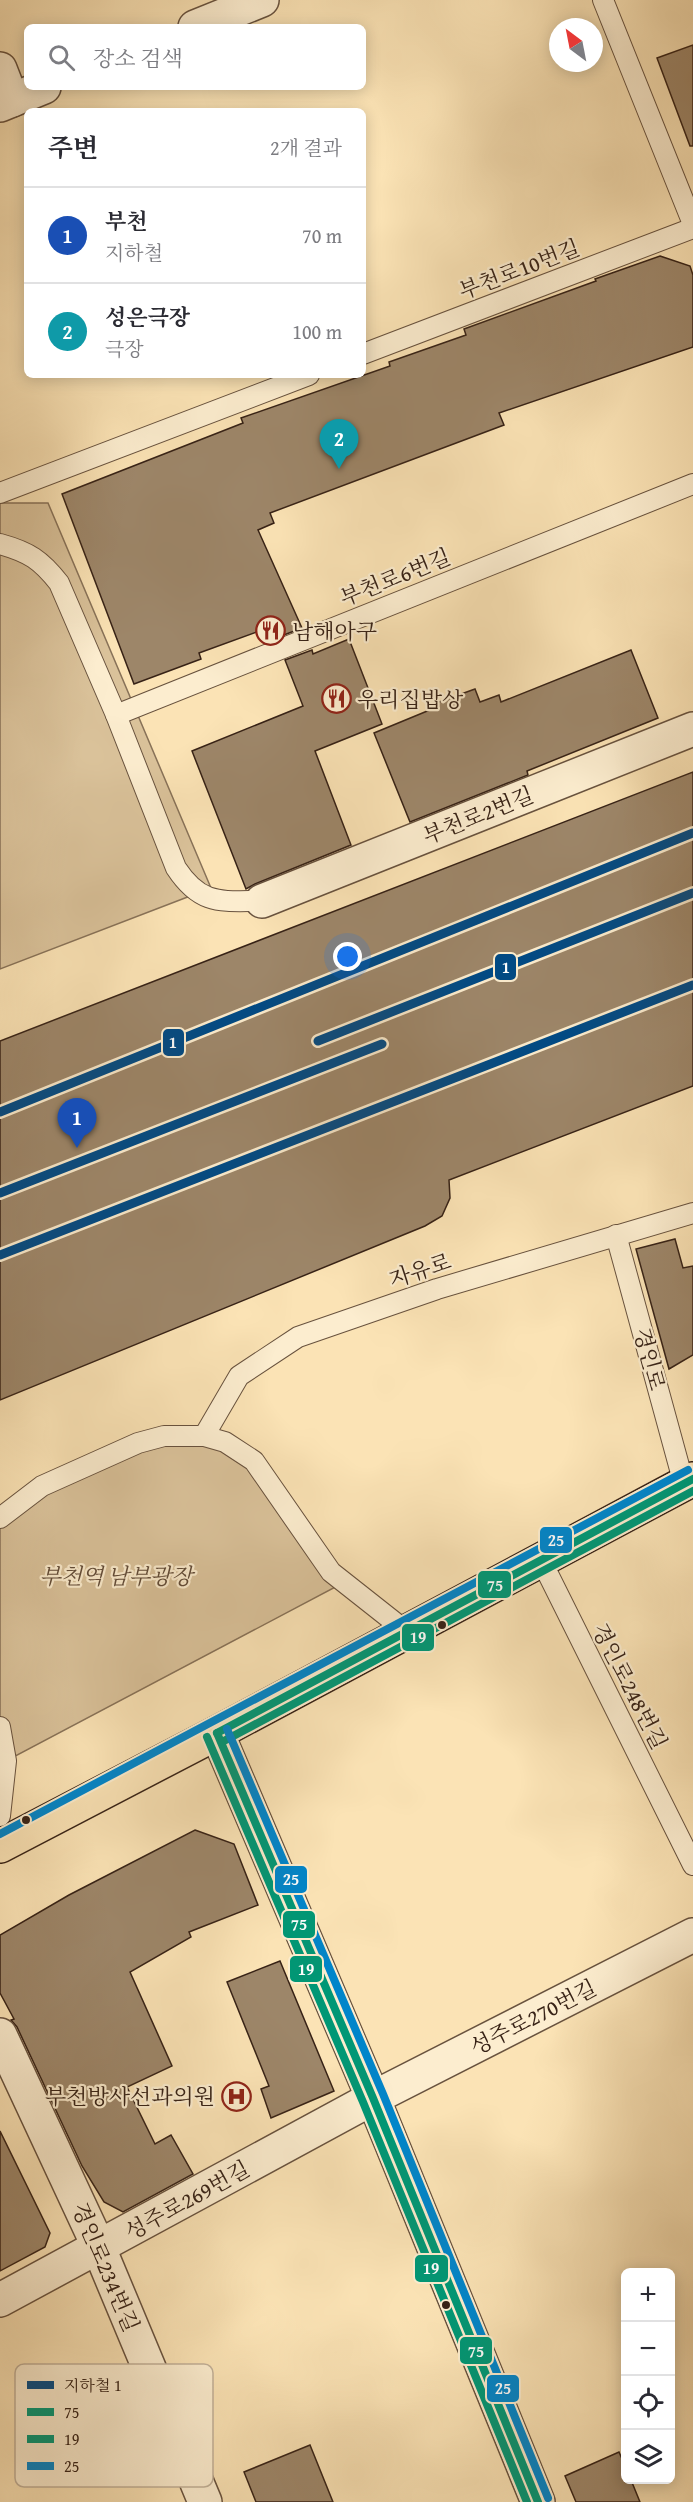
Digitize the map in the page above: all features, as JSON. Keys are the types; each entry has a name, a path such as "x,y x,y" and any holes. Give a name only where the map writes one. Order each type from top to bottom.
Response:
{"main road":[{"name":"경인로","path":"0,1846 689,1481"}],"street":[{"path":"202,24 262,0"},
{"path":"0,69 6,102 36,90"},
{"name":"부천로2번길","path":"262,901 693,729"},
{"path":"217,1733 373,2098 538,2502"},
{"name":"성주로270번길","path":"373,2098 693,1935"},
{"name":"경인로234번길","path":"0,2035 99,2248 147,2364"},
{"name":"성주로269번길","path":"0,2300 373,2098"},
{"name":"경인로234번길","path":"199,2487 205,2502"}],"lane":[{"path":"603,0 693,226"},
{"name":"부천로10번길","path":"366,353 693,226"},
{"path":"0,494 301,378"},
{"name":"부천로6번길","path":"116,715 693,484"},
{"path":"0,544 25,551 45,566 59,583 116,715 176,868 187,886 206,898 223,902 262,901"},
{"name":"자유로","path":"204,1436 239,1376 298,1337 437,1289 693,1213"},
{"name":"경인로","path":"616,1235 689,1481"},
{"path":"0,1518 42,1486 138,1443 164,1436 204,1436 225,1442 254,1461 331,1572 407,1632"},
{"name":"경인로248번길","path":"541,1560 693,1865"},
{"path":"0,1727 6,1761 0,1816"}],"green space":[{"path":"0,503 48,503 211,888 0,969"},
{"name":"부천역 남부광장","path":"215,1439 264,1475 343,1583 6,1761 0,1743 0,1523 33,1493 143,1441"}],"building":[{"path":"693,45 693,146 690,146 657,58"},
{"path":"660,256 690,266 693,275 693,347 499,413 504,425 270,513 274,523 258,530 302,628 276,638 275,635 266,639 262,630 199,653 201,659 134,684 62,494 243,423 241,418 356,378 366,378 366,374 390,366 389,362 466,335 464,329 596,281 595,279"},
{"path":"349,639 382,724 315,751 351,845 246,889 192,751 303,706 285,660 312,650 313,654"},
{"path":"631,650 658,718 527,771 528,775 410,822 374,733 437,707 436,703 475,689 480,702 499,695 501,702"},
{"path":"693,772 693,1086 449,1180 450,1198 442,1216 425,1226 0,1400 0,1041"},
{"path":"675,1239 683,1268 693,1266 693,1355 669,1369 636,1249"},
{"path":"195,1830 234,1844 258,1905 189,1932 191,1937 130,1972 172,2066 127,2087 155,2144 171,2135 193,2174 123,2212 104,2202 82,2166 17,2027 11,2020 14,2019 0,1993 0,1935 69,1895"},
{"path":"280,1961 334,2091 271,2118 261,2089 269,2086 227,1982"},
{"path":"0,2131 50,2233 45,2247 0,2271"},
{"path":"310,2445 333,2502 256,2502 244,2472"},
{"path":"619,2452 621,2484 633,2484 640,2502 576,2502 565,2476"}],"metro line":[{"name":"1","path":"0,1112 693,833"},
{"name":"1","path":"318,1041 693,893"},
{"name":"1","path":"0,1255 693,985"},
{"name":"1","path":"0,1193 382,1044"}],"transit line":[{"name":"25","path":"0,1834 688,1470"},
{"name":"75","path":"217,1733 693,1479"},
{"name":"19","path":"222,1742 693,1491"},
{"name":"25","path":"227,1729 383,2094 548,2498"},
{"name":"75","path":"217,1733 373,2098 538,2502"},
{"name":"19","path":"207,1737 363,2102 527,2502"}],"place":[{"name":"성은극장","path":"339,469"},
{"name":"남해아구","path":"271,631"},
{"name":"우리집밥상","path":"336,699"},
{"name":"부천","path":"77,1148"},
{"name":"부천방사선과의원","path":"236,2096"}]}
